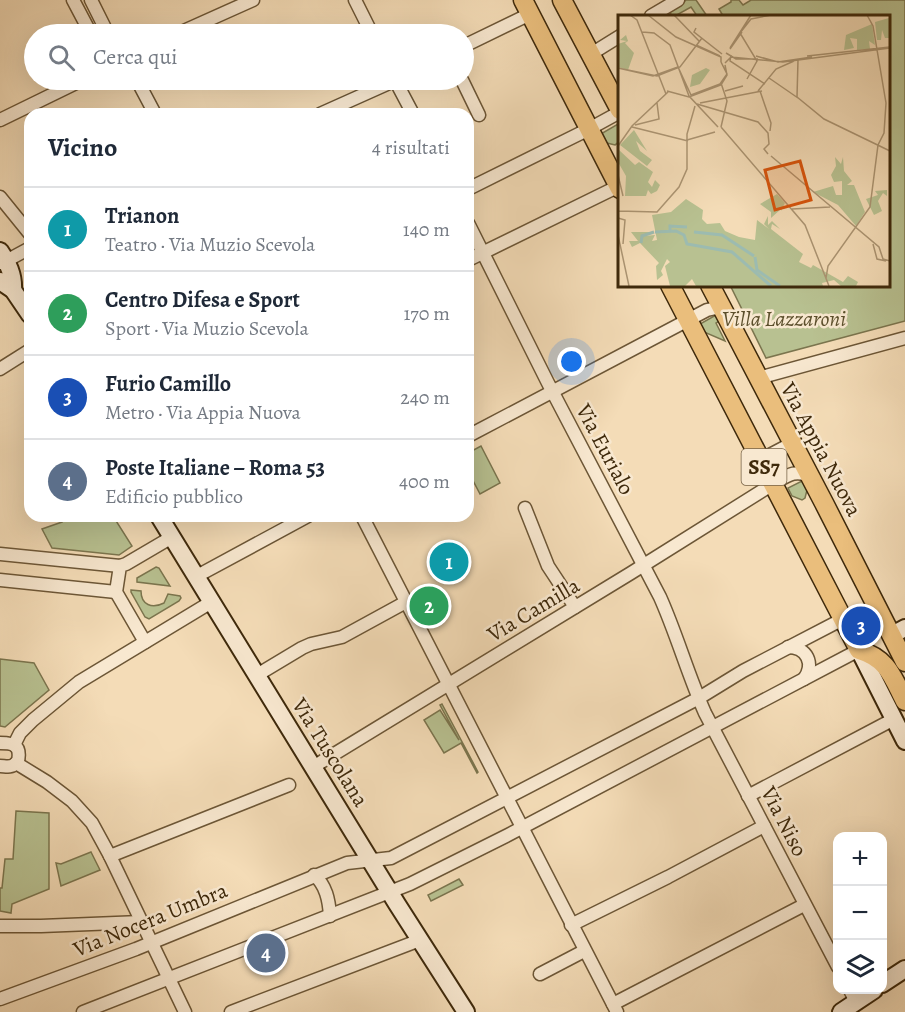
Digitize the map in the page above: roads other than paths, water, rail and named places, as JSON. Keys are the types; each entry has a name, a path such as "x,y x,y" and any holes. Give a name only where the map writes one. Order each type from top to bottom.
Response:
{"main road":[{"path":"562,0 618,107"},
{"path":"527,7 618,186"},
{"path":"2,258 12,275 7,285 24,307"},
{"name":"SS7","path":"671,286 859,650"},
{"name":"Via Appia Nuova","path":"710,286 810,476 898,632 905,662"},
{"name":"Via Tuscolana","path":"163,522 370,861 466,1012"},
{"path":"859,650 872,655 886,666 905,701"},
{"path":"859,650 905,741"},
{"path":"887,981 905,969"},
{"path":"841,1012 853,996"}],"street":[{"path":"73,0 86,24"},
{"path":"91,0 103,24"},
{"path":"195,24 228,5 252,0"},
{"path":"355,0 367,24"},
{"path":"653,15 678,0"},
{"path":"474,40 527,7"},
{"path":"591,54 618,37"},
{"path":"25,108 62,90"},
{"path":"142,90 152,108"},
{"path":"333,108 374,90"},
{"path":"401,90 410,108"},
{"path":"467,90 479,115"},
{"path":"0,120 24,108"},
{"path":"474,186 618,112"},
{"path":"474,257 618,188"},
{"path":"0,197 24,227"},
{"name":"Via Eurialo","path":"474,235 670,619 699,698"},
{"path":"2,258 24,250"},
{"path":"474,433 688,320 710,309 721,307"},
{"path":"758,378 905,338"},
{"path":"0,369 24,354"},
{"path":"758,454 768,456 787,446 790,438"},
{"name":"Via Camilla","path":"315,770 773,484 796,472 810,476"},
{"path":"525,508 548,566 575,607"},
{"path":"196,576 297,522"},
{"path":"365,522 615,1008 804,905"},
{"path":"0,554 120,566 172,537"},
{"path":"120,566 116,592 145,642"},
{"path":"0,580 116,592"},
{"path":"14,745 23,730 68,690 93,672 213,601"},
{"path":"258,675 302,648 342,637 406,602"},
{"name":"Via Appia Nuova","path":"843,619 859,614 868,616 898,632"},
{"name":"Via Nocera Umbra","path":"0,999 151,943 347,863 391,858 699,698 743,671 843,619"},
{"path":"788,647 798,648 805,653 810,667 804,679"},
{"path":"83,1012 410,885 859,650"},
{"name":"Via Niso","path":"699,698 833,959"},
{"path":"748,796 894,719"},
{"path":"0,743 17,747 16,763"},
{"path":"0,766 10,766 16,763"},
{"path":"16,763 47,782 77,805 95,828 185,1012"},
{"path":"110,856 290,784"},
{"path":"571,925 764,826"},
{"path":"314,876 321,883 327,895 330,916"},
{"path":"0,926 141,922"},
{"path":"231,1012 420,940"},
{"path":"540,975 584,951"}],"place":[{"name":"Trianon","path":"449,562"},
{"name":"Centro Difesa e Sport","path":"429,606"},
{"name":"Furio Camillo","path":"861,626"},
{"name":"Poste Italiane – Roma 53","path":"266,953"}],"park label":[{"name":"Villa Lazzaroni","path":"784,318"}]}
